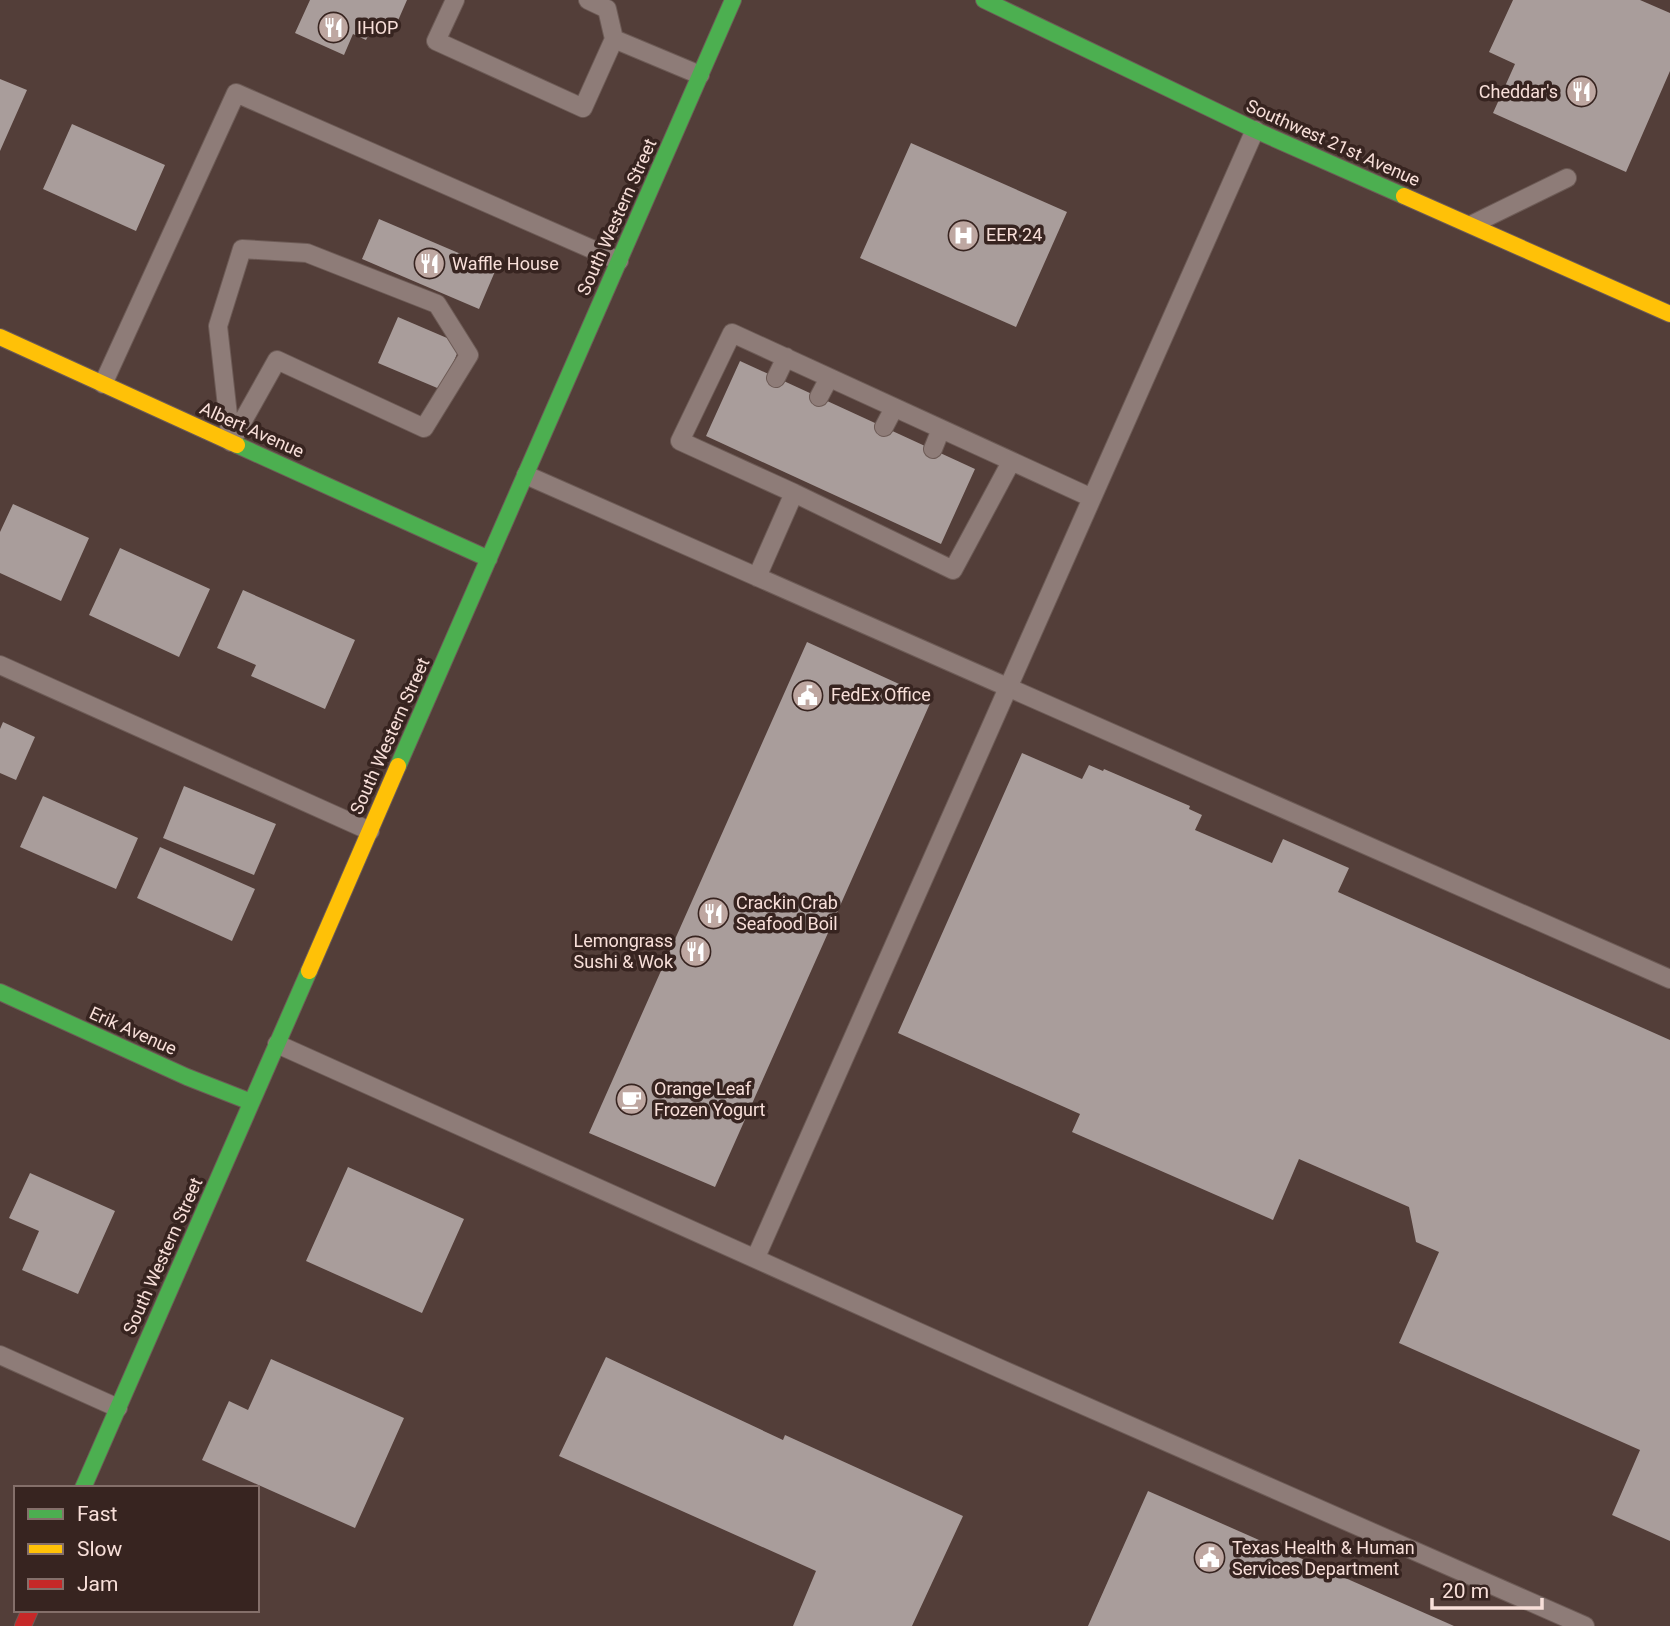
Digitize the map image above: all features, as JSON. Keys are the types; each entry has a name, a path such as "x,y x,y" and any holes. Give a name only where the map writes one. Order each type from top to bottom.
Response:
{"main road":[{"name":"South Western Street","path":"84,1486 733,0"},
{"name":"Southwest 21st Avenue","path":"984,0 1255,130 1670,314"},
{"name":"Albert Avenue","path":"0,337 489,559"},
{"name":"Erik Avenue","path":"0,992 187,1077 251,1102"}],"lane":[{"path":"455,0 436,41 583,108 614,39 607,9 588,0"},
{"path":"614,39 700,75"},
{"path":"103,384 236,93 619,261"},
{"path":"755,1258 1255,130"},
{"path":"1470,225 1567,178"},
{"path":"242,249 307,253 437,304 469,355 424,428 277,360 231,442 218,326 242,249"},
{"path":"1011,462 953,570 896,533 845,509 794,493 780,479 737,459 680,441 733,333 1092,498"},
{"path":"776,378 786,358"},
{"path":"819,397 829,378"},
{"path":"884,428 894,408"},
{"path":"933,449 941,429"},
{"path":"526,475 1670,979"},
{"path":"757,577 794,493"},
{"path":"0,665 370,831"},
{"path":"277,1044 1013,1374 1585,1626"},
{"path":"0,1355 118,1408"}],"building":[{"name":"IHOP","path":"310,0 407,0 393,32 374,24 366,40 353,34 344,55 295,33"},
{"name":"Cheddar's","path":"1513,0 1640,0 1670,13 1670,71 1626,172 1493,113 1515,64 1489,52"},
{"path":"0,79 27,90 0,151"},
{"path":"72,124 165,165 136,231 43,189"},
{"name":"EER 24","path":"911,143 1067,212 1016,327 860,258"},
{"name":"Waffle House","path":"379,219 496,269 479,309 362,259"},
{"path":"398,317 461,344 442,390 378,363"},
{"path":"740,361 975,469 941,544 706,436"},
{"path":"13,504 89,538 61,601 0,573 0,532"},
{"path":"120,548 210,589 179,657 89,615"},
{"path":"243,590 355,640 325,709 251,676 256,665 217,648"},
{"path":"807,642 932,699 715,1187 589,1133"},
{"path":"3,722 35,737 16,780 0,773 0,729"},
{"path":"1022,753 1082,779 1089,765 1103,771 1104,769 1190,806 1189,809 1202,815 1195,830 1272,863 1283,839 1349,868 1338,892 1670,1040 1670,1541 1612,1515 1640,1450 1399,1343 1439,1252 1416,1242 1409,1207 1299,1159 1273,1220 1072,1132 1080,1114 898,1033"},
{"path":"184,786 276,824 254,875 163,838"},
{"path":"43,796 138,838 116,889 20,847"},
{"path":"160,847 255,889 232,941 137,898"},
{"path":"348,1167 464,1219 422,1313 306,1261"},
{"path":"30,1173 115,1211 78,1294 22,1270 39,1231 9,1218"},
{"path":"606,1357 783,1440 785,1435 963,1516 912,1626 793,1626 816,1571 559,1456"},
{"path":"271,1359 404,1418 355,1528 202,1460 229,1401 248,1410"},
{"name":"Texas Health & Human Services Department","path":"1148,1491 1454,1626 1088,1626"}],"traffic: fast":[{"path":"398,766 733,0"},
{"path":"984,0 1255,130 1404,196"},
{"path":"237,445 489,559"},
{"path":"84,1486 309,971"},
{"path":"0,992 187,1077 251,1102"}],"traffic: slow":[{"path":"1404,196 1670,314"},
{"path":"0,337 237,445"},
{"path":"309,971 398,766"}],"traffic: jam":[{"path":"23,1626 29,1612"}],"place":[{"name":"IHOP","path":"334,28"},
{"name":"Cheddar's","path":"1581,92"},
{"name":"EER 24","path":"963,235"},
{"name":"Waffle House","path":"429,264"},
{"name":"FedEx Office","path":"808,695"},
{"name":"Crackin Crab Seafood Boil","path":"713,913"},
{"name":"Lemongrass Sushi & Wok","path":"696,951"},
{"name":"Orange Leaf Frozen Yogurt","path":"631,1099"},
{"name":"Texas Health & Human Services Department","path":"1209,1558"}]}
